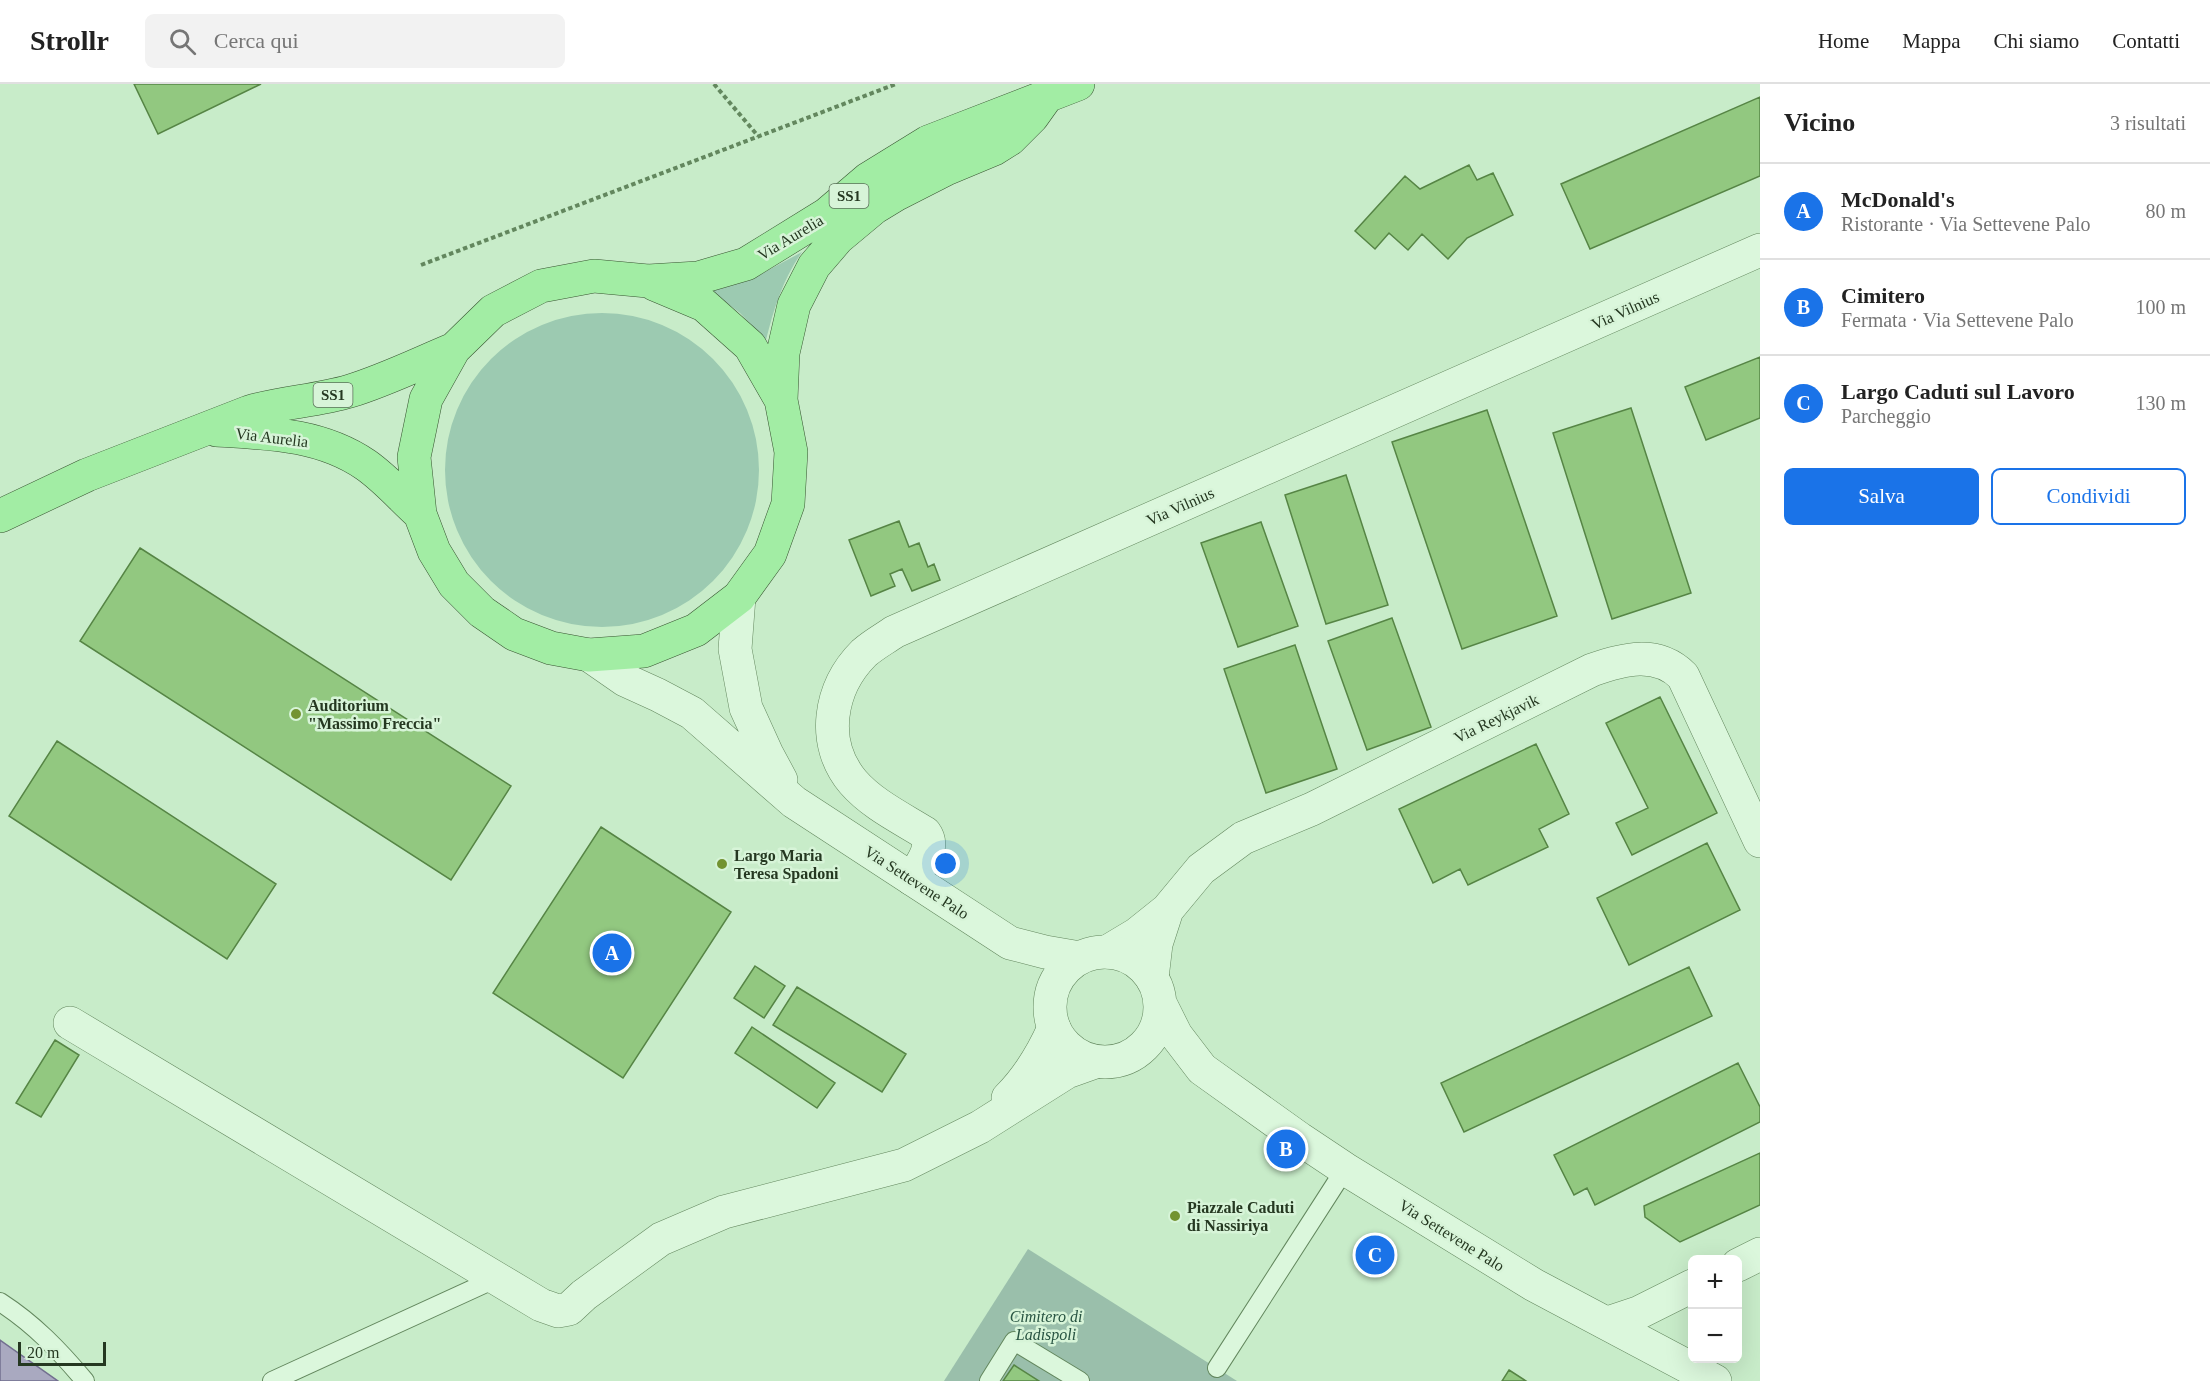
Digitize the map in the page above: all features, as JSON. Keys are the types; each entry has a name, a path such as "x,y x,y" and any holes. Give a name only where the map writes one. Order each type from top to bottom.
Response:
{"main road":[{"name":"Via Aurelia","path":"1047,96 1032,117 1010,139 994,149 946,169 897,194 854,223 825,251 804,284 792,312 783,353 781,400 791,452 788,504 770,554 739,597 696,630 644,651 589,655 551,648 514,634 482,612 454,584 434,551 420,514 414,457 426,399 454,348 493,311 541,286 594,276 648,281 698,278 746,264 827,214 868,179 928,142 1078,84"},
{"name":"Via Aurelia","path":"648,281 704,305 720,319 750,346 781,400"},
{"name":"Via Aurelia","path":"0,516 87,475 264,407 312,400 350,391 454,348"},
{"name":"Via Aurelia","path":"208,430 292,436 335,448 380,476 420,514"}],"street":[{"name":"Via Vilnius","path":"912,879 930,848 930,840 925,832 869,797 853,782 841,762 832,734 833,709 840,685 850,669 872,646 894,632 1760,250"},
{"name":"Via Settevene Palo","path":"739,597 735,649 746,708 767,754 794,802"},
{"name":"Via Settevene Palo","path":"589,655 625,680 692,713 794,802 1010,943 1045,952 1124,955 1140,964 1156,991 1176,1035 1202,1069 1345,1169 1534,1285 1715,1381"},
{"name":"Via Reykjavik","path":"1093,955 1137,934 1167,910 1201,869 1243,838 1312,809 1592,670 1628,660 1647,659 1664,662 1683,676 1760,841"},
{"name":"Via Reykjavik","path":"1156,991 1156,944 1167,910"},
{"name":"Via Settevene Palo","path":"1010,943 1032,973 1064,1044 1078,1055 1095,1062 1109,1062 1124,1059 1136,1053 1169,1059 1202,1069"},
{"path":"980,1128 1024,1082 1042,1056 1052,1017 1053,991 1059,978 1068,966 1093,955"},
{"path":"1136,1053 1147,1044 1154,1032 1156,991"},
{"path":"70,1023 541,1305 565,1311 661,1239 724,1212 904,1165 980,1128 1067,1072 1095,1062"},
{"path":"1742,1263 1760,1254"},
{"path":"1608,1323 1638,1313 1688,1288"}],"lane":[{"path":"1217,1368 1345,1169"},
{"path":"272,1381 497,1278"},
{"path":"0,1302 46,1336 85,1381"},
{"path":"989,1381 1014,1341 1080,1381"}],"path":[{"path":"714,84 758,136"},
{"path":"421,265 896,84"}],"green space":[{"path":"802,252 780,294 766,340 740,313 711,291 761,274"},
{"path":"602,313 633,316 662,325 689,340 713,359 732,383 747,410 756,439 759,470 756,501 747,530 732,557 713,581 689,600 662,615 633,624 602,627 571,624 542,615 515,600 491,581 472,557 457,530 448,501 445,470 448,439 457,410 472,383 491,359 515,340 542,325 571,316"},
{"name":"Cimitero di Ladispoli","path":"1028,1249 1237,1381 944,1381"}],"water":[{"path":"0,1340 58,1381 0,1381"}],"building":[{"path":"134,84 261,84 158,134"},
{"path":"1760,97 1760,176 1590,249 1561,184"},
{"path":"1469,165 1477,180 1493,173 1513,215 1467,238 1448,259 1422,234 1408,250 1389,233 1375,249 1355,231 1405,176 1420,189"},
{"path":"1760,357 1760,418 1706,440 1685,387"},
{"path":"1631,408 1691,593 1612,619 1553,433"},
{"path":"1487,410 1557,616 1462,649 1392,442"},
{"path":"1346,475 1388,605 1326,624 1285,495"},
{"path":"899,521 909,547 919,543 928,567 934,564 940,580 912,591 902,569 890,574 895,586 871,596 849,540"},
{"path":"1261,522 1298,626 1238,647 1201,543"},
{"name":"Auditorium \"Massimo Freccia\"","path":"140,548 511,786 451,880 80,641"},
{"path":"1392,618 1431,727 1367,750 1328,641"},
{"path":"1295,645 1337,769 1266,793 1224,669"},
{"path":"1660,697 1717,813 1632,855 1616,823 1648,808 1606,723"},
{"path":"57,741 276,884 227,959 9,816"},
{"path":"1536,744 1569,814 1539,829 1548,847 1468,885 1460,869 1433,883 1399,809"},
{"path":"601,827 731,912 623,1078 493,993"},
{"path":"1707,843 1740,910 1629,965 1597,898"},
{"path":"755,966 785,986 764,1018 734,998"},
{"path":"1689,967 1712,1016 1464,1132 1441,1083"},
{"path":"797,987 906,1054 882,1092 773,1025"},
{"path":"752,1027 835,1083 817,1108 735,1053"},
{"path":"55,1040 79,1055 41,1117 16,1103"},
{"path":"1738,1063 1760,1107 1760,1122 1595,1205 1587,1188 1574,1195 1554,1155"},
{"path":"1760,1153 1760,1205 1680,1242 1645,1217 1644,1206"},
{"path":"1014,1365 1039,1381 1003,1381"},
{"path":"1509,1370 1526,1381 1502,1381"}],"place":[{"name":"Auditorium \"Massimo Freccia\"","path":"296,714"},
{"name":"Largo Maria Teresa Spadoni","path":"722,864"},
{"name":"McDonald's","path":"612,953"},
{"name":"Cimitero","path":"1286,1149"},
{"name":"Piazzale Caduti di Nassiriya","path":"1175,1216"},
{"name":"Largo Caduti sul Lavoro","path":"1375,1255"}]}
